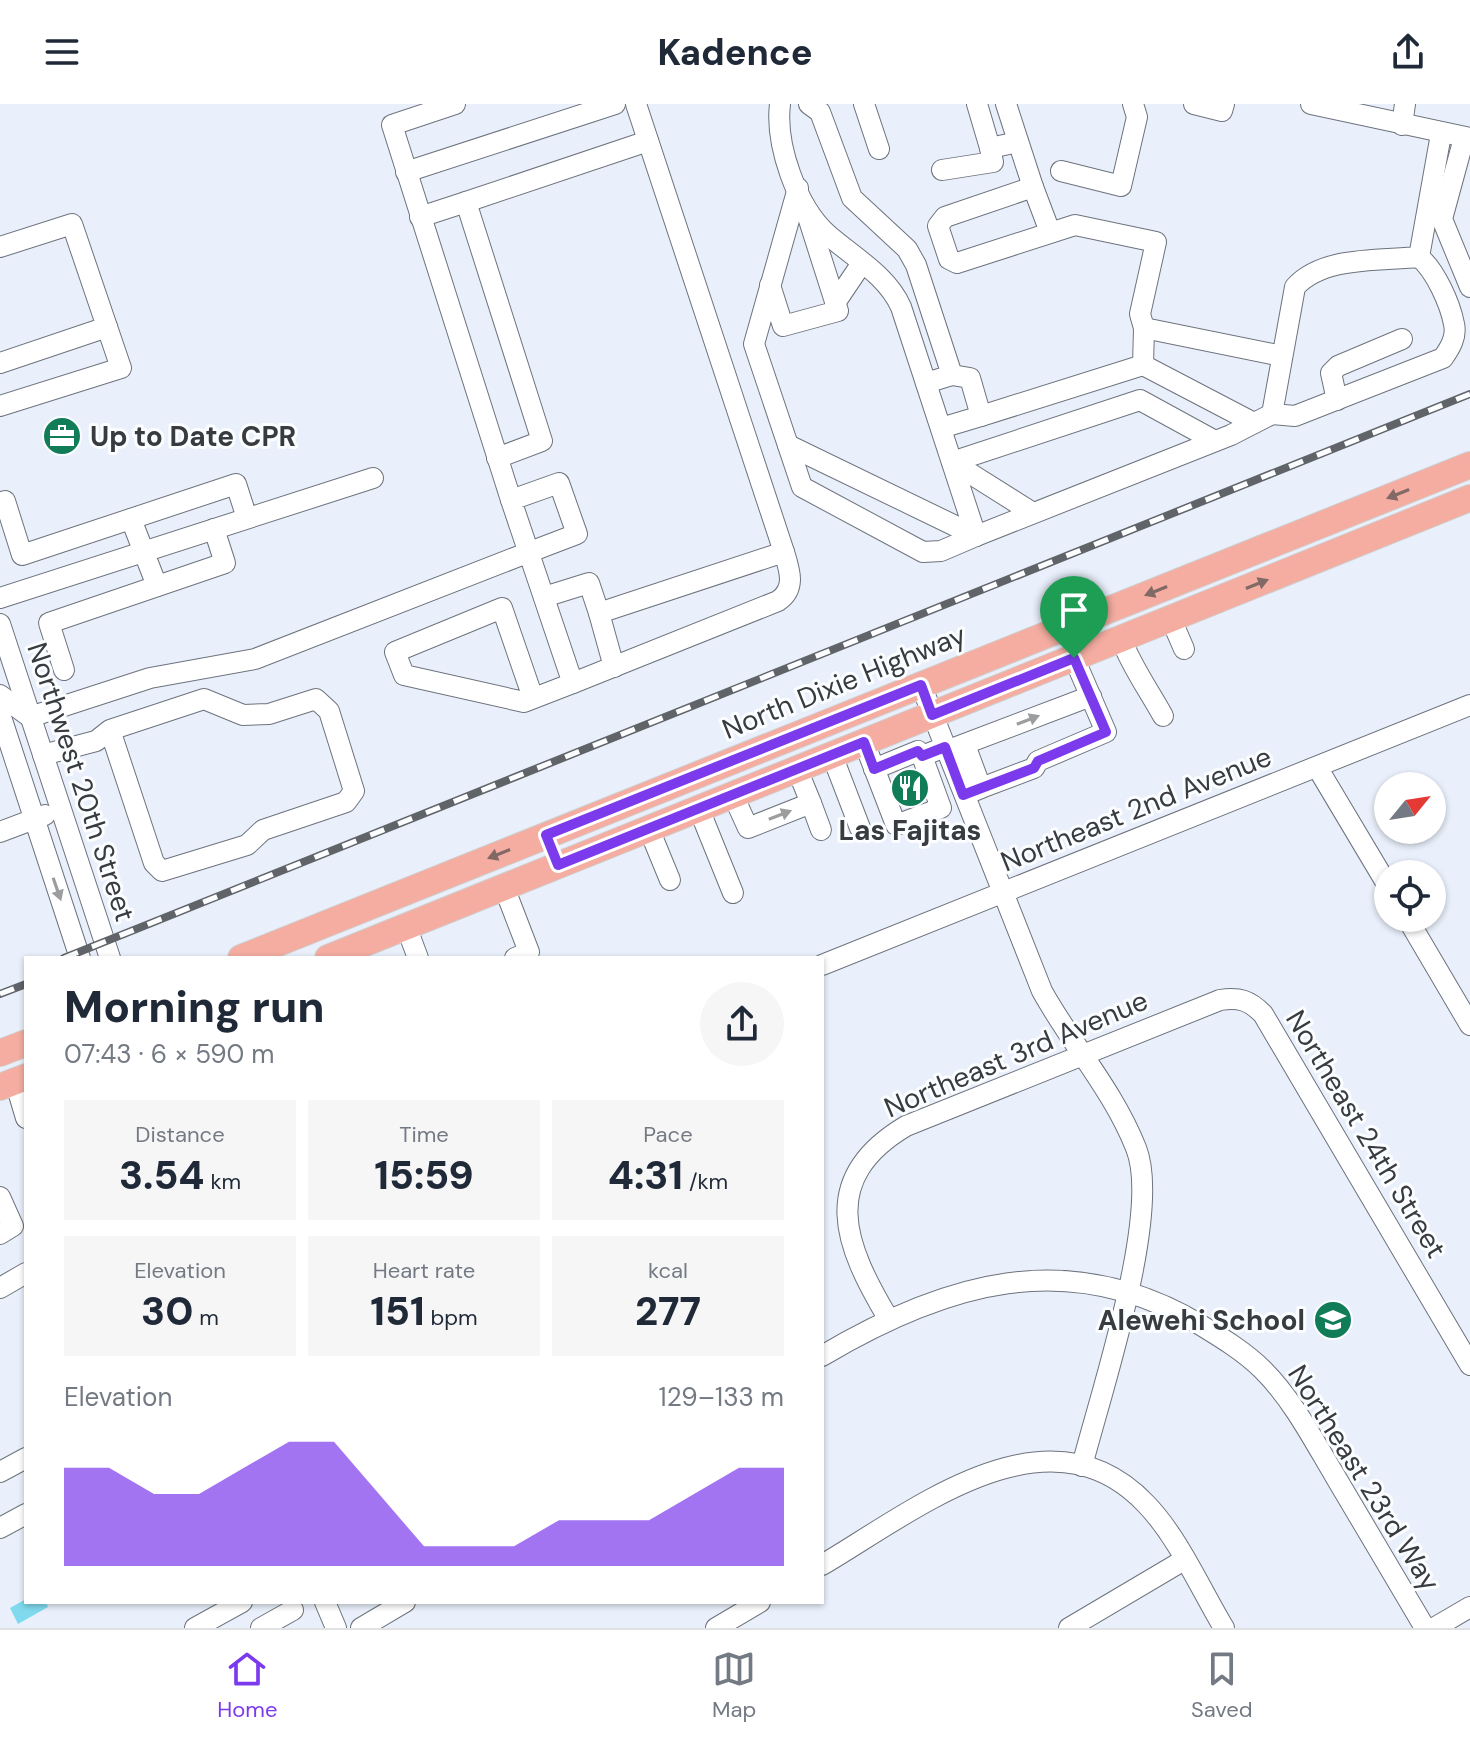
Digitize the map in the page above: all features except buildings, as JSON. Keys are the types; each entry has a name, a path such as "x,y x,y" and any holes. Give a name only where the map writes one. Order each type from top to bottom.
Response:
{"main road":[{"name":"North Dixie Highway","path":"246,956 1470,465"},
{"path":"333,956 1470,498"},
{"path":"546,835 558,865"},
{"path":"0,1053 24,1044"}],"street":[{"path":"455,104 392,125 497,458 573,683"},
{"path":"406,172 615,104"},
{"path":"533,698 502,608 395,652 404,675 524,702 778,601 785,596 790,582 784,552 636,104"},
{"path":"770,285 783,326 838,311 786,155 780,104"},
{"path":"809,104 820,112 852,198 912,257 952,375"},
{"path":"864,104 879,149"},
{"path":"942,170 993,162 977,104"},
{"path":"1006,104 1050,232"},
{"path":"1061,171 1121,186 1137,117 1133,104"},
{"path":"1195,104 1222,111 1224,104"},
{"path":"1402,125 1405,104"},
{"path":"1319,105 1467,138 1461,177 1442,219 1470,287"},
{"path":"1419,257 1441,134"},
{"path":"420,217 648,141"},
{"path":"990,148 1018,142"},
{"path":"1033,187 945,217 938,226 949,259 957,263 1075,225 1156,242 1140,314 1144,328 1143,365"},
{"path":"798,188 754,344 802,487 923,552 941,551 1215,441 1263,418 1295,416 1443,358 1453,346 1455,325 1429,265 1419,257 1329,266 1307,274 1295,287 1282,356 1263,418"},
{"path":"466,202 542,441 497,458"},
{"path":"806,209 824,231 893,289 976,536"},
{"path":"0,247 72,224 121,368 0,406"},
{"path":"835,303 862,263"},
{"path":"0,363 107,327"},
{"path":"1144,328 1282,356"},
{"path":"1337,400 1331,373 1338,366 1402,339"},
{"path":"941,428 1143,365 1263,418"},
{"path":"926,383 952,375 970,378 981,416"},
{"path":"952,462 1140,400 1215,441"},
{"path":"788,445 976,536"},
{"path":"952,462 1033,513"},
{"path":"0,598 373,478"},
{"path":"0,695 19,712 30,717 150,678 255,659 577,534 559,483 511,500"},
{"path":"5,501 22,555 236,484 247,518"},
{"path":"131,519 157,586"},
{"path":"64,670 49,623 225,563 214,529"},
{"path":"599,613 784,552"},
{"path":"544,597 589,583 614,667"},
{"path":"1171,619 1184,649"},
{"name":"Northwest 20th Street","path":"0,624 109,956"},
{"path":"1121,639 1135,674 1163,716"},
{"path":"972,792 1034,768 1038,761 1106,732 1074,658"},
{"path":"921,685 932,715 952,748 972,792 1003,893 1042,991 1105,1084 1138,1152 1141,1227 1082,1466"},
{"path":"922,756 952,748 1091,696"},
{"path":"43,755 96,741 110,730 204,699 243,715 269,714 316,699 329,711 354,791 346,802 263,830 247,845 162,871 154,863 110,730"},
{"name":"Northeast 2nd Avenue","path":"824,964 1470,705"},
{"name":"Northwest 20th Street","path":"0,714 79,956"},
{"path":"864,742 874,769 896,825 941,808 918,751 874,769"},
{"path":"832,755 860,828"},
{"path":"1317,767 1374,863"},
{"path":"797,769 821,830"},
{"path":"733,795 748,828 811,803"},
{"path":"0,832 60,809"},
{"path":"699,809 733,893"},
{"path":"649,829 670,880"},
{"path":"504,887 529,952 520,956"},
{"path":"406,926 417,956"},
{"path":"1415,932 1470,1025"},
{"name":"Northeast 24th Street","path":"1220,1000 1236,997 1251,1002 1263,1014 1470,1365"},
{"name":"Northeast 3rd Avenue","path":"888,1318 855,1261 848,1233 849,1198 867,1158 884,1139 906,1126 1220,1000"},
{"path":"14,1082 24,1112"},
{"path":"0,1197 13,1226 0,1234"},
{"path":"0,1288 24,1274"},
{"name":"Northeast 23rd Way","path":"824,1355 888,1318 928,1301 1027,1279 1126,1292 1171,1307 1228,1341 1264,1371 1305,1426 1425,1628"},
{"path":"0,1472 24,1459"},
{"path":"824,1564 961,1483 1005,1466 1040,1460 1082,1466 1119,1482 1145,1502 1224,1628"},
{"path":"0,1528 24,1515"},
{"path":"1069,1628 1184,1560"},
{"path":"195,1628 238,1604"},
{"path":"326,1604 336,1628"},
{"path":"361,1628 402,1604"},
{"path":"716,1628 757,1604"},
{"path":"1434,1628 1470,1607"},
{"path":"261,1628 295,1613"}],"water":[{"path":"24,1600 24,1604 47,1604 48,1607 18,1624 10,1608"}],"railway":[{"path":"69,956 1470,394"},
{"path":"0,994 24,985"}],"place":[{"name":"Up to Date CPR","path":"62,436"},
{"name":"Las Fajitas","path":"910,788"},
{"name":"Alewehi School","path":"1333,1320"}],"route":[{"path":"1074,658 1106,732 1038,761 1034,768 963,795 945,747 922,756 918,751 874,769 864,742 558,865 546,835 921,685 932,715 1074,658"}]}
